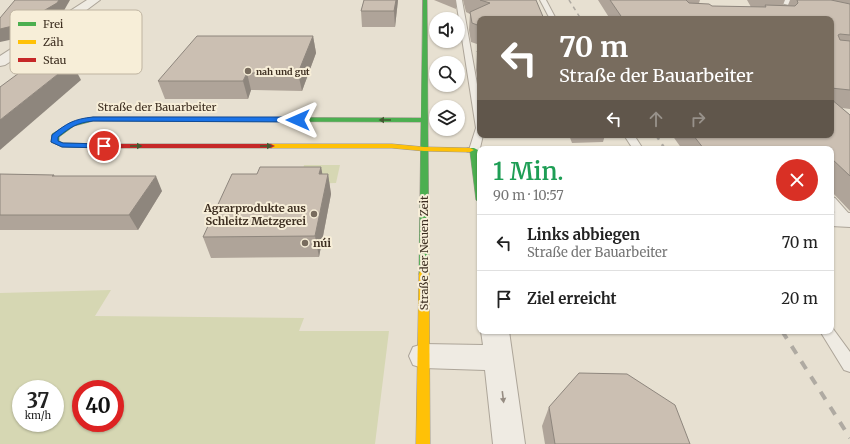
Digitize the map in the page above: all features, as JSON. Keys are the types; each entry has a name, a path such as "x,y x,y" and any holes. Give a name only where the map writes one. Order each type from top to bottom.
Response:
{"street":[{"path":"80,10 94,0"},
{"name":"Straße der Neuen Zeit","path":"423,444 425,0"},
{"path":"783,3 850,14"},
{"path":"0,62 10,56"},
{"name":"Straße der Bauarbeiter","path":"424,120 93,119 81,120 70,124 55,136 54,142 62,145 73,146 392,146 424,149"},
{"path":"424,149 477,150"},
{"path":"423,356 497,345 509,444"}],"lane":[{"path":"459,0 477,110"},
{"path":"543,0 551,16"},
{"path":"834,206 843,220"},
{"path":"829,334 850,365"}],"green space":[{"path":"304,165 340,165 336,183 299,184"},
{"path":"111,290 95,316 304,318 299,331 389,331 375,444 0,444 0,293"}],"building":[{"path":"15,0 59,0 57,3 45,10 10,10 10,27 0,29 0,18"},
{"path":"364,0 396,0 394,11 361,11"},
{"path":"480,0 536,0 543,16 477,16 477,25 472,23 470,12 490,3"},
{"path":"610,0 686,0 689,3 709,4 712,6 766,7 765,5 795,6 798,3 797,0 831,0 850,4 850,35 838,35 840,40 850,41 850,90 834,88 834,16 621,16"},
{"path":"197,36 313,36 298,73 247,73 243,81 158,81"},
{"path":"18,74 58,74 0,120 0,87"},
{"path":"834,102 850,115 850,176 834,161 834,146 702,146 695,138 834,138"},
{"path":"260,167 321,167 319,174 328,174 315,236 203,237 232,174 257,174"},
{"path":"0,174 54,175 52,176 156,176 129,215 0,215"},
{"path":"579,373 627,374 675,405 690,444 555,444 549,407"}],"railway":[{"path":"569,0 579,16"},
{"path":"658,138 663,146"},
{"path":"784,334 850,438"}],"traffic: fast":[{"path":"424,274 425,0"},
{"path":"108,146 62,145 55,142 55,136 72,124 93,119 424,120"},
{"path":"470,150 474,150 477,175"}],"traffic: slow":[{"path":"271,146 392,146 424,149 470,150"},
{"path":"423,444 424,274"}],"traffic: jam":[{"path":"108,146 271,146"}],"place":[{"name":"nah und gut","path":"248,71"},
{"name":"Agrarprodukte aus Schleitz Metzgerei","path":"314,214"},
{"name":"núi","path":"305,243"}],"route":[{"path":"104,146 73,146 62,145 54,142 55,136 62,129 81,120 298,120"}]}
